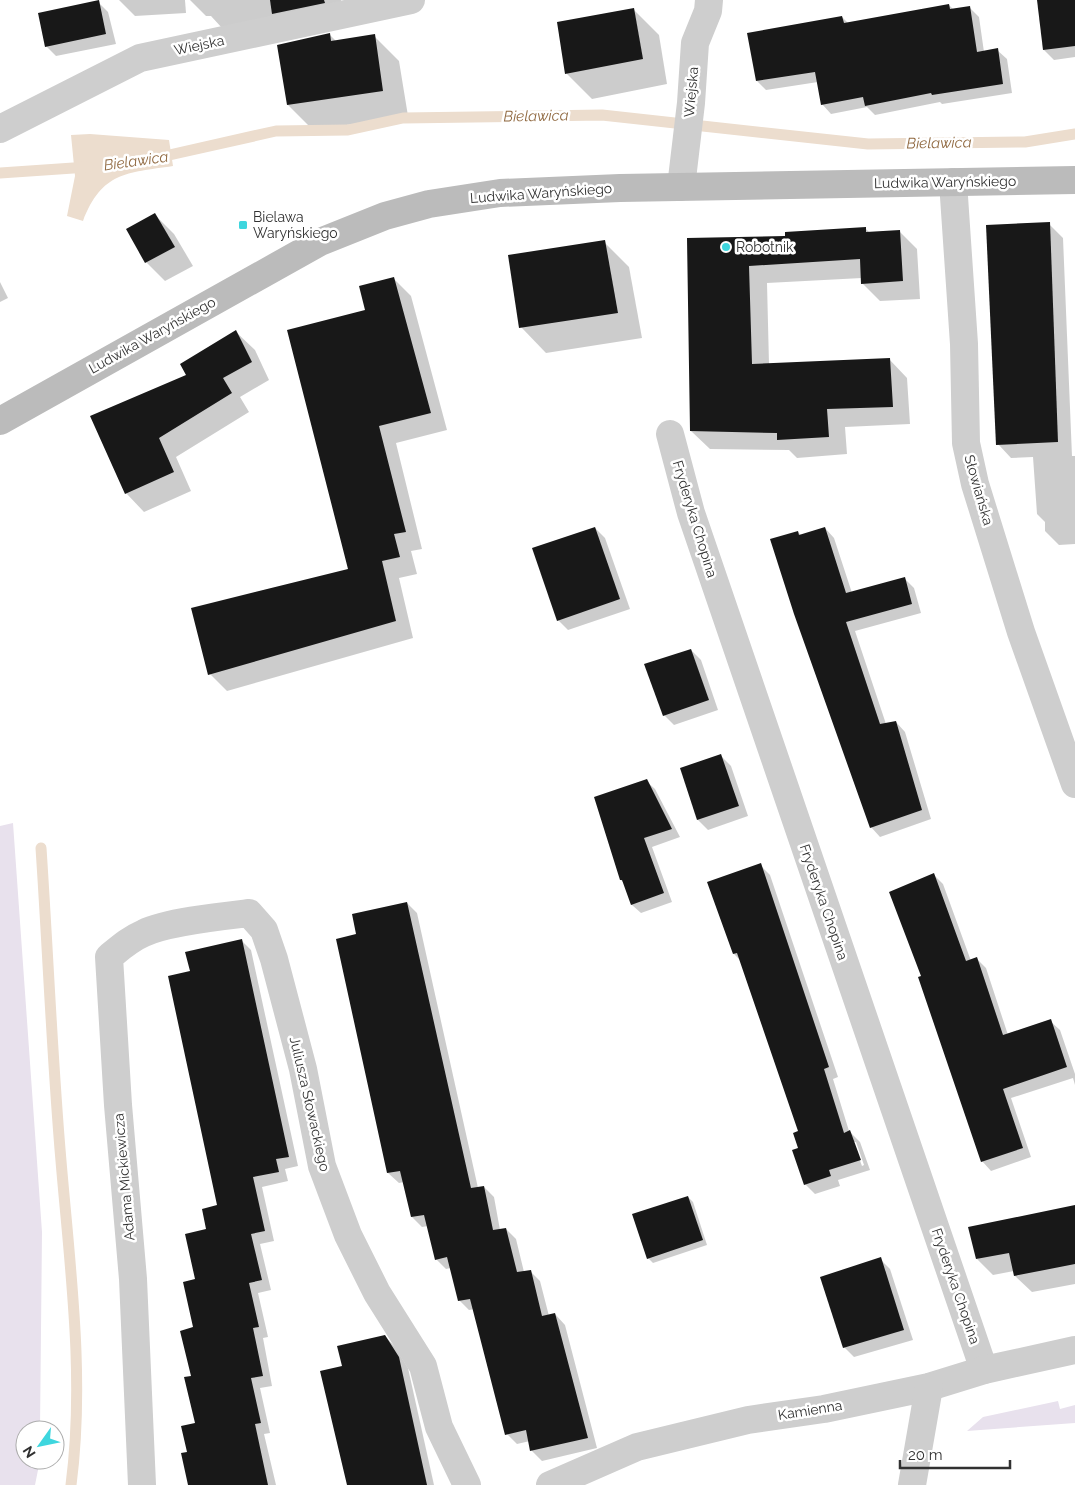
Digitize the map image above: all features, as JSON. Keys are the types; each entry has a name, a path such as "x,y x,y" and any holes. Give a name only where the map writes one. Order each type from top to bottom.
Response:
{"main road":[{"name":"Ludwika Waryńskiego","path":"0,421 320,242 385,216 443,201 500,193 681,187 1075,180"}],"street":[{"name":"Wiejska","path":"0,130 140,58 411,0"},
{"name":"Wiejska","path":"681,187 691,103 695,43 708,11 709,0"},
{"name":"Słowiańska","path":"953,182 964,344 966,443 975,484 1022,632 1075,784"},
{"name":"Fryderyka Chopina","path":"670,434 694,522 984,1370"},
{"name":"Juliusza Słowackiego","path":"188,922 249,913 264,930 274,959 303,1069 322,1166 344,1226 377,1293 423,1366 439,1427 467,1485"},
{"name":"Adama Mickiewicza","path":"142,1485 133,1279 117,1095 109,957 125,943 146,932 188,922"},
{"name":"Kamienna","path":"550,1485 638,1448 748,1420 824,1409 929,1387 984,1370 1075,1350"},
{"path":"912,1485 929,1387"}],"shaded area":[{"path":"13,823 42,1232 40,1420 15,1420 15,1470 38,1470 35,1485 0,1485 0,826"},
{"path":"1058,1401 1060,1409 1075,1405 1075,1423 967,1431 983,1417"}],"water":[{"path":"90,134 169,140 173,166 142,171 117,178 98,193 83,221 67,216 75,176 71,135"}],"building":[{"path":"99,0 106,34 45,47 38,13"},
{"path":"270,0 324,0 325,3 272,14"},
{"path":"1037,0 1075,0 1075,46 1043,50"},
{"path":"949,4 950,9 970,6 977,52 998,48 1003,84 932,95 931,93 865,106 863,97 821,105 815,72 756,81 747,33 842,16 844,23"},
{"path":"634,8 643,59 565,74 557,22"},
{"path":"330,33 331,41 375,34 383,91 287,105 277,45"},
{"path":"155,213 175,247 145,263 126,229"},
{"path":"1050,222 1058,442 996,445 986,225"},
{"path":"866,227 866,232 900,230 903,281 861,284 860,259 749,266 752,364 890,358 893,407 827,409 829,437 777,440 777,433 690,431 687,238 785,236 785,232"},
{"path":"605,240 618,313 519,328 508,255"},
{"path":"394,277 431,413 379,426 406,532 394,534 400,557 382,561 396,621 208,675 191,608 348,569 287,330 365,310 359,286"},
{"path":"236,330 252,362 223,378 232,393 159,438 174,472 125,494 90,416 186,375 180,364"},
{"path":"595,527 620,599 557,621 532,548"},
{"path":"825,527 846,593 905,577 912,604 846,622 880,724 896,721 922,810 870,828 794,614 770,539 798,531 799,535"},
{"path":"691,649 709,700 663,716 644,664"},
{"path":"721,754 739,806 697,820 680,768"},
{"path":"647,779 672,829 644,838 664,893 631,905 622,880 620,880 594,797"},
{"path":"761,863 829,1067 824,1069 844,1133 850,1130 861,1160 829,1170 831,1176 804,1185 792,1150 798,1148 793,1133 798,1131 737,953 733,954 707,882"},
{"path":"934,873 966,961 977,957 1003,1035 1051,1019 1067,1067 1003,1089 1023,1148 981,1162 918,977 921,976 889,892"},
{"path":"407,902 471,1188 484,1186 493,1230 506,1228 517,1272 531,1270 542,1316 555,1313 588,1438 530,1451 526,1430 505,1435 470,1299 458,1301 447,1257 435,1260 424,1215 411,1217 400,1171 387,1173 336,939 356,934 352,914"},
{"path":"242,939 289,1157 276,1159 279,1172 253,1177 265,1231 251,1234 262,1280 249,1283 259,1327 253,1328 263,1376 251,1378 261,1423 255,1424 268,1485 188,1485 181,1453 187,1452 181,1426 195,1423 184,1377 191,1376 180,1331 193,1327 183,1282 195,1279 185,1234 206,1229 202,1209 217,1205 168,976 190,971 185,952"},
{"path":"688,1196 703,1240 647,1259 632,1214"},
{"path":"1075,1205 1075,1264 1014,1276 1009,1253 976,1259 968,1227"},
{"path":"881,1257 904,1330 843,1348 820,1277"},
{"path":"385,1335 399,1357 427,1485 347,1485 320,1371 342,1366 337,1346"}],"waterway":[{"name":"Bielawica","path":"156,158 276,131 348,130 403,118 602,115 868,144 1025,142 1075,134"},
{"name":"Bielawica","path":"0,173 88,167"},
{"path":"41,848 55,1083 75,1323 77,1404 71,1485"}],"place":[{"name":"Bielawa Waryńskiego","path":"243,225"},
{"name":"Robotnik","path":"726,247"}]}
